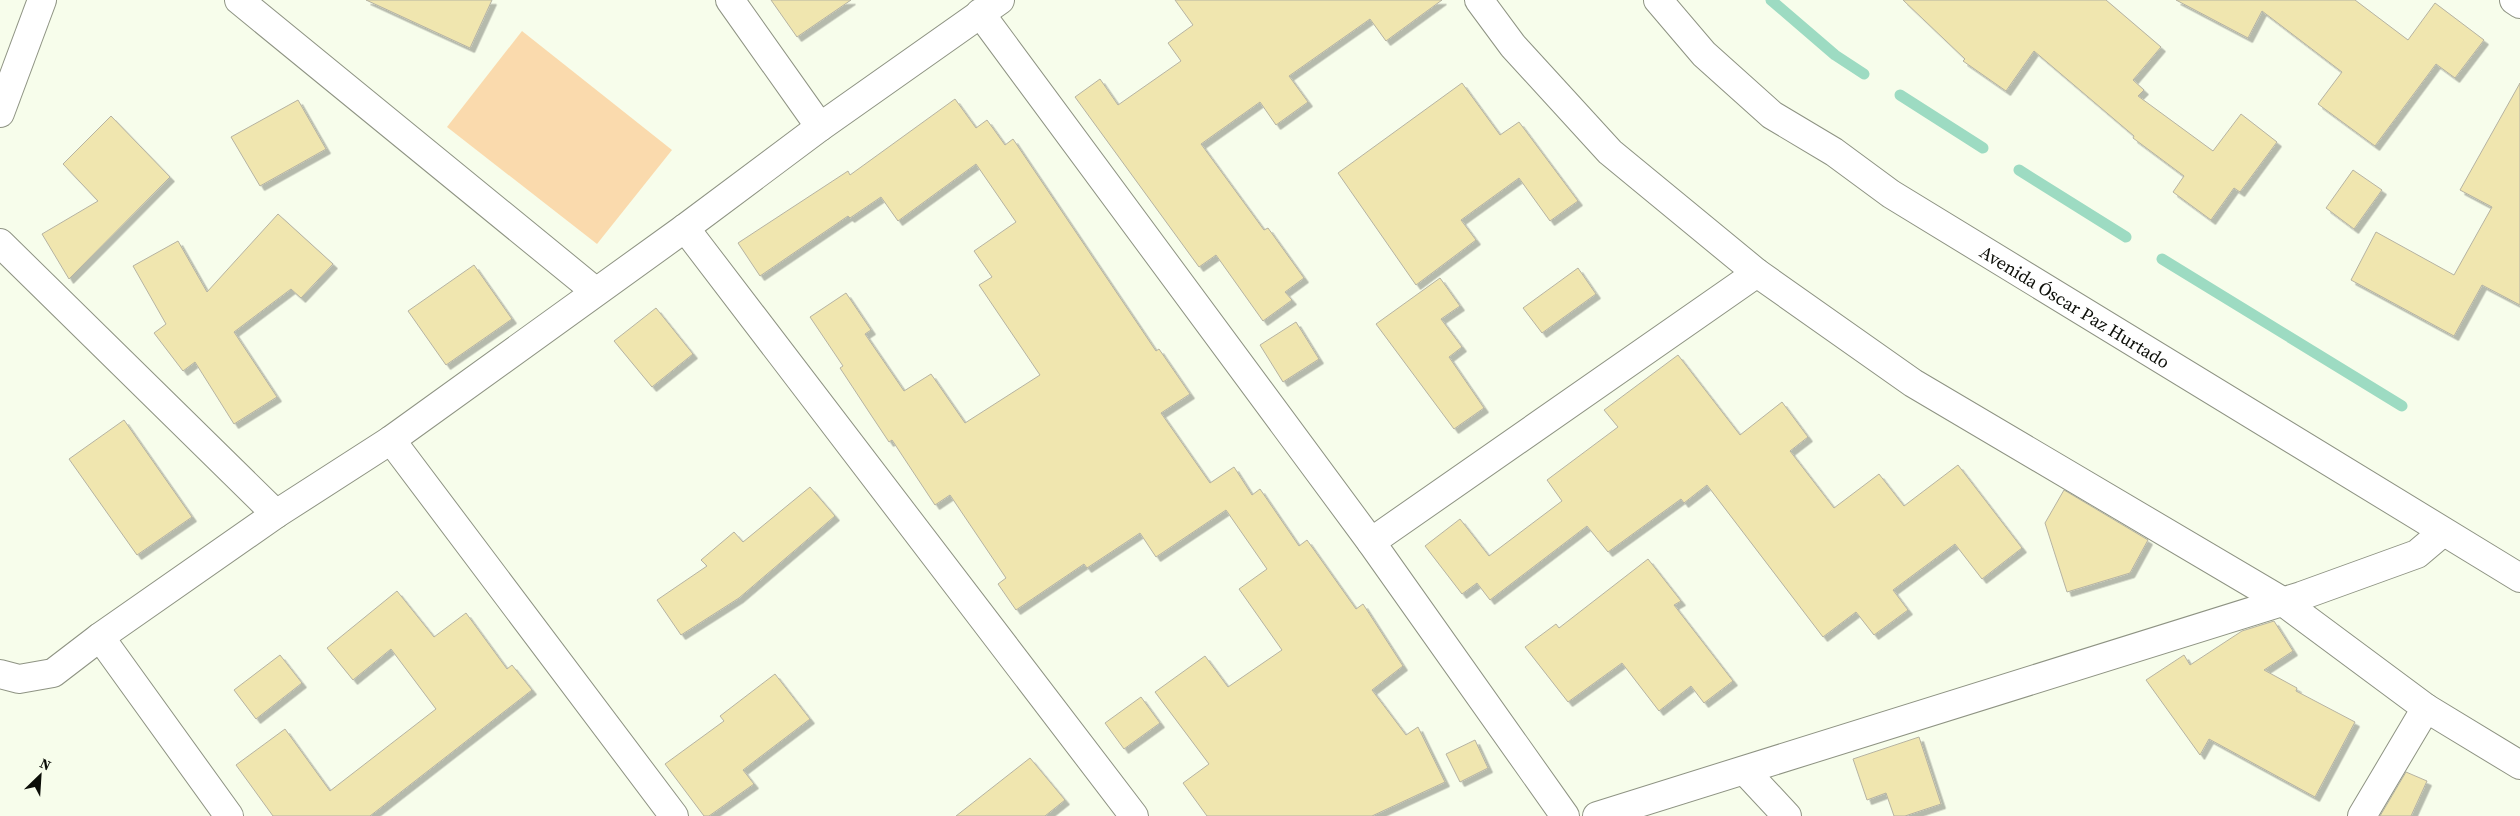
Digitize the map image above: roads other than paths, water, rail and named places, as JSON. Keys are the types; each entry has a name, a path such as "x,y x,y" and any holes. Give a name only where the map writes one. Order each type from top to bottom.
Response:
{"street":[{"path":"0,113 6,74 42,0"},
{"path":"239,0 595,291"},
{"path":"730,0 820,127"},
{"path":"1480,0 1513,46 1610,152 1757,273 1913,382 2292,599 2426,708 2520,765"},
{"name":"Avenida Óscar Paz Hurtado","path":"1658,0 1704,54 1772,115 1834,152 1899,199 2520,578"},
{"path":"2514,0 2520,4"},
{"path":"0,674 19,679 53,674 100,637 276,514 391,440 820,127 990,7 1565,816"},
{"path":"684,228 1134,816"},
{"path":"0,243 276,514"},
{"path":"1371,542 1757,273"},
{"path":"391,440 674,816"},
{"path":"1597,816 2292,599 2417,554 2443,532"},
{"path":"100,637 229,816"},
{"path":"2362,816 2426,708"},
{"path":"1746,771 1787,816"}],"waterway":[{"path":"1771,0 1835,55 1864,74"},
{"path":"1900,95 1983,148"},
{"path":"2019,170 2126,237"},
{"path":"2162,259 2402,406"}]}
